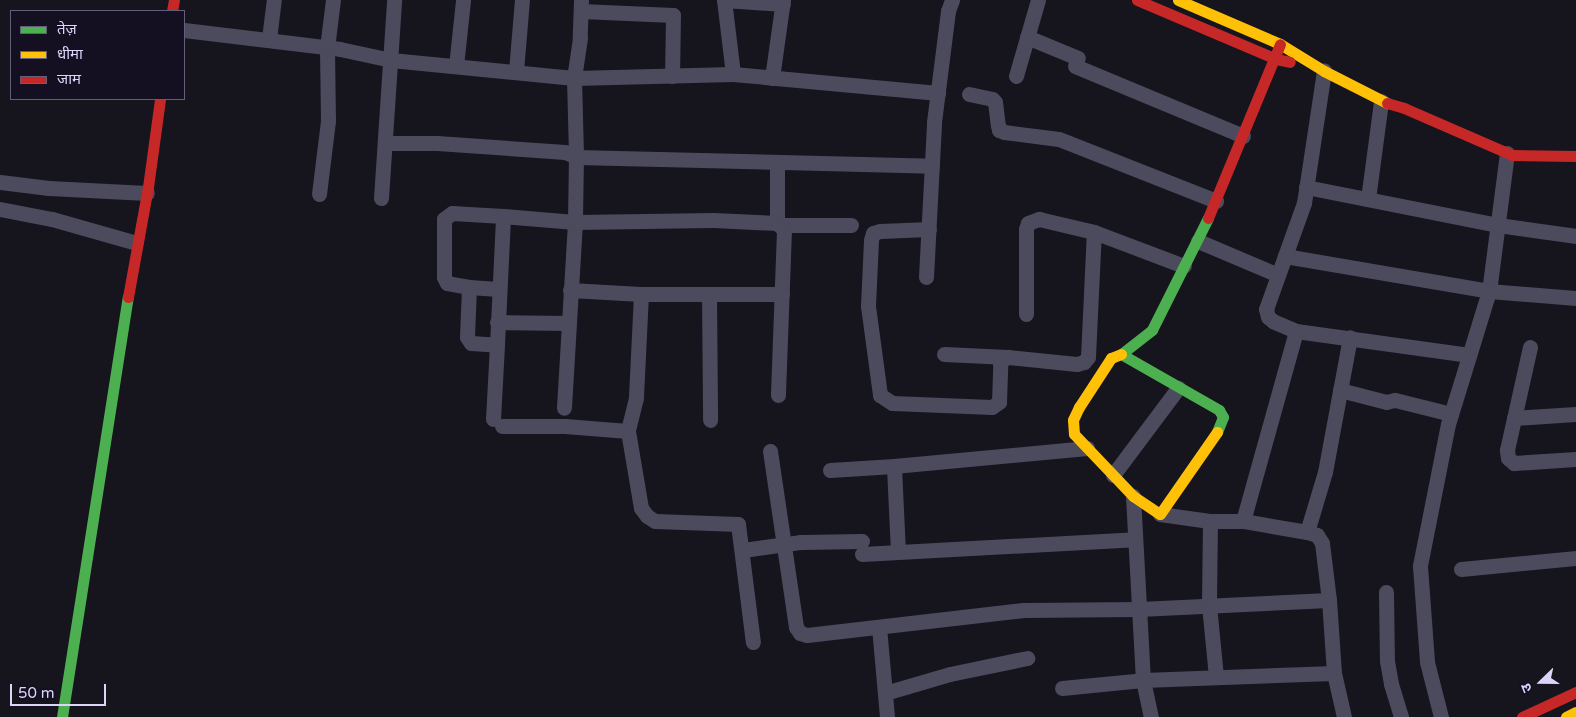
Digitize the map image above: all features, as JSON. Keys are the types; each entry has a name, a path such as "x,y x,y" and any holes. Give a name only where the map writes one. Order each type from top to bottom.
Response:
{"street":[{"path":"269,39 274,0"},
{"path":"319,194 328,121 327,48 332,0"},
{"path":"381,198 394,0"},
{"path":"456,66 463,0"},
{"path":"516,71 522,0"},
{"path":"732,74 724,0 783,2 772,78"},
{"path":"926,277 938,93 948,10 952,0"},
{"path":"1016,76 1038,0"},
{"path":"1137,0 1276,59 1324,71"},
{"path":"1178,0 1280,44 1324,71 1381,101 1512,155 1576,156"},
{"path":"564,408 575,222 574,78 580,38 581,5 673,15 672,76"},
{"path":"185,30 269,39 390,60 574,78 732,74 938,93"},
{"path":"1027,36 1076,62 1243,136"},
{"path":"1280,44 1276,59 1216,201 1198,241 1152,330 1121,354 1111,358 1073,420 1074,434 1133,496 1160,514 1210,521 1243,521 1317,535 1322,543 1329,600 1334,672 1344,717"},
{"path":"1324,71 1304,203 1266,309 1268,317 1296,331 1469,355"},
{"path":"969,94 992,99 995,102 999,130 1058,139 1216,201"},
{"path":"62,717 136,243 147,192 160,100"},
{"path":"1368,199 1381,101"},
{"path":"385,143 437,143 565,152 576,158 932,166"},
{"path":"1440,717 1427,662 1420,566 1451,414 1489,291 1508,153"},
{"path":"777,162 780,224 784,230 778,395"},
{"path":"0,182 49,188 147,192"},
{"path":"1306,187 1498,225 1576,236"},
{"path":"0,209 52,219 136,243"},
{"path":"498,289 447,283 444,277 444,219 452,213 575,222 712,220 780,224 851,224"},
{"path":"502,216 497,322 498,422 628,431"},
{"path":"1026,314 1026,229 1028,223 1039,219 1094,232 1184,266"},
{"path":"929,229 873,233 871,240 868,306 880,396 892,403 996,406 999,402 1000,364 1001,360 1008,357"},
{"path":"944,354 1008,357 1077,364 1084,362 1088,357 1094,232"},
{"path":"1198,241 1278,275"},
{"path":"1285,256 1489,291 1576,298"},
{"path":"469,287 468,341 497,345"},
{"path":"570,290 641,294 782,294"},
{"path":"641,294 636,398 628,431 640,508 655,521 738,524 743,550 753,642"},
{"path":"709,294 710,420"},
{"path":"497,322 568,323"},
{"path":"1243,521 1296,331"},
{"path":"1307,532 1325,472 1350,337"},
{"path":"1530,347 1507,450 1508,458 1514,463 1576,459"},
{"path":"1121,354 1218,410 1222,417 1221,426 1160,514"},
{"path":"1113,476 1178,388"},
{"path":"1340,390 1386,402 1395,400 1451,414"},
{"path":"1514,418 1576,414"},
{"path":"830,470 1087,448"},
{"path":"770,451 796,627 800,633 879,627 1024,610 1139,609 1329,600"},
{"path":"894,466 898,552"},
{"path":"1133,496 1143,680 1151,717"},
{"path":"1210,521 1209,605 1216,677"},
{"path":"743,550 801,542 898,552 1135,539"},
{"path":"1461,569 1576,558"},
{"path":"1386,592 1390,684 1401,717"},
{"path":"879,627 887,717"},
{"path":"885,693 950,674 1027,658"},
{"path":"1062,688 1143,680 1334,672"},
{"path":"1522,717 1576,692"},
{"path":"1566,717 1576,712"}],"traffic: fast":[{"path":"1208,218 1152,330 1121,354 1219,410 1223,417 1217,432"},
{"path":"62,717 128,297"}],"traffic: slow":[{"path":"1178,0 1280,44 1324,71 1387,103"},
{"path":"1121,354 1111,358 1079,407 1073,420 1074,434 1133,496 1160,514 1217,432"},
{"path":"1566,717 1576,712"}],"traffic: jam":[{"path":"172,10 174,0"},
{"path":"1137,0 1276,59 1290,62"},
{"path":"1208,218 1280,44"},
{"path":"128,297 148,187 160,100"},
{"path":"1387,103 1404,108 1512,155 1576,156"},
{"path":"1522,717 1576,692"}]}
